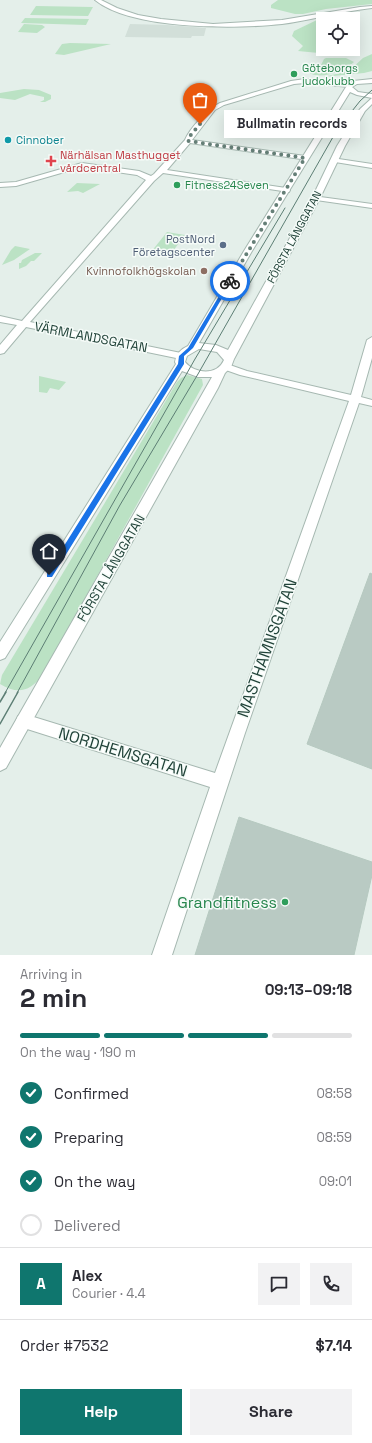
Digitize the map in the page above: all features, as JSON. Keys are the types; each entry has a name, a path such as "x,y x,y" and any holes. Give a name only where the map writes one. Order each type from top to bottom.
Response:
{"street":[{"path":"97,0 118,10 141,16 173,22 216,24 274,22 340,10 372,7"},
{"path":"0,351 151,179 162,171 213,109 222,104 293,82 312,81 350,87 372,78"},
{"path":"363,81 372,81"},
{"path":"350,87 355,93 372,96"},
{"path":"0,654 181,360 191,348 248,251 350,87"},
{"name":"FÖRSTA LÅNGGATAN","path":"0,763 213,388 316,198 340,146 359,116 372,100"},
{"path":"188,141 305,158"},
{"path":"334,160 372,166"},
{"path":"0,185 16,184 82,165 139,173 151,179"},
{"path":"162,171 286,190"},
{"path":"316,198 372,206"},
{"name":"VÄRMLANDSGATAN","path":"0,319 181,360"},
{"name":"MASTHAMNSGATAN","path":"162,955 237,733 355,399 372,340"},
{"path":"191,348 199,346 214,347 224,351 225,365"},
{"path":"181,360 186,369 195,373 210,374 225,365"},
{"path":"225,365 244,373 372,403"},
{"name":"NORDHEMSGATAN","path":"24,721 221,783"}],"shaded area":[{"path":"130,24 206,28 204,36 192,36 191,38 125,37"}],"green space":[{"path":"278,0 372,0 372,4 295,14 271,8 271,5"},
{"path":"36,6 93,7 88,16 30,15"},
{"path":"25,18 89,19 86,25 21,23"},
{"path":"316,20 316,53 298,51 303,46 292,36 294,31"},
{"path":"24,24 42,25 45,27 37,33 18,32"},
{"path":"62,44 111,44 64,55 55,54"},
{"path":"372,54 372,71 323,77 349,71 363,58"},
{"path":"326,58 346,58 354,62 344,69 332,74 319,76 308,72 319,69"},
{"path":"24,89 39,90 51,95 51,99 45,102 40,102 44,100 44,97 30,94 15,100 0,98 0,93"},
{"path":"77,183 100,184 83,193 78,191 67,192"},
{"path":"167,232 185,235 170,255 151,252"},
{"path":"15,246 30,249 14,260 2,265 11,250"},
{"path":"35,253 42,253 34,261 31,261 26,266 19,269 19,263 21,263 22,260"},
{"path":"187,375 202,379 203,385 42,676 33,685 23,690 12,690 0,684 2,675 177,382"},
{"path":"39,376 66,382 59,390 50,388 47,393 39,392"}],"building":[{"path":"370,573 372,574 372,769 307,744"},
{"path":"239,817 372,862 372,875 354,955 195,955"}],"tram line":[{"path":"17,693 120,505 198,374 337,130 360,101 372,90"},
{"path":"5,693 195,359 285,208"},
{"path":"0,702 6,692"},
{"path":"0,724 18,692"}],"way so far":[{"path":"200,124 190,136 188,141 305,158 230,281"}],"place":[{"name":"Göteborgs judoklubb","path":"294,74"},
{"name":"Bullmatin records","path":"200,124"},
{"name":"Cinnober","path":"8,140"},
{"name":"Närhälsan Masthugget vårdcentral","path":"51,161"},
{"name":"Fitness24Seven","path":"177,185"},
{"name":"PostNord Företagscenter","path":"223,245"},
{"name":"Kvinnofolkhögskolan","path":"204,271"},
{"name":"Grandfitness","path":"285,902"}],"route":[{"path":"49,575 181,364 181,356 191,348 230,281"}]}
